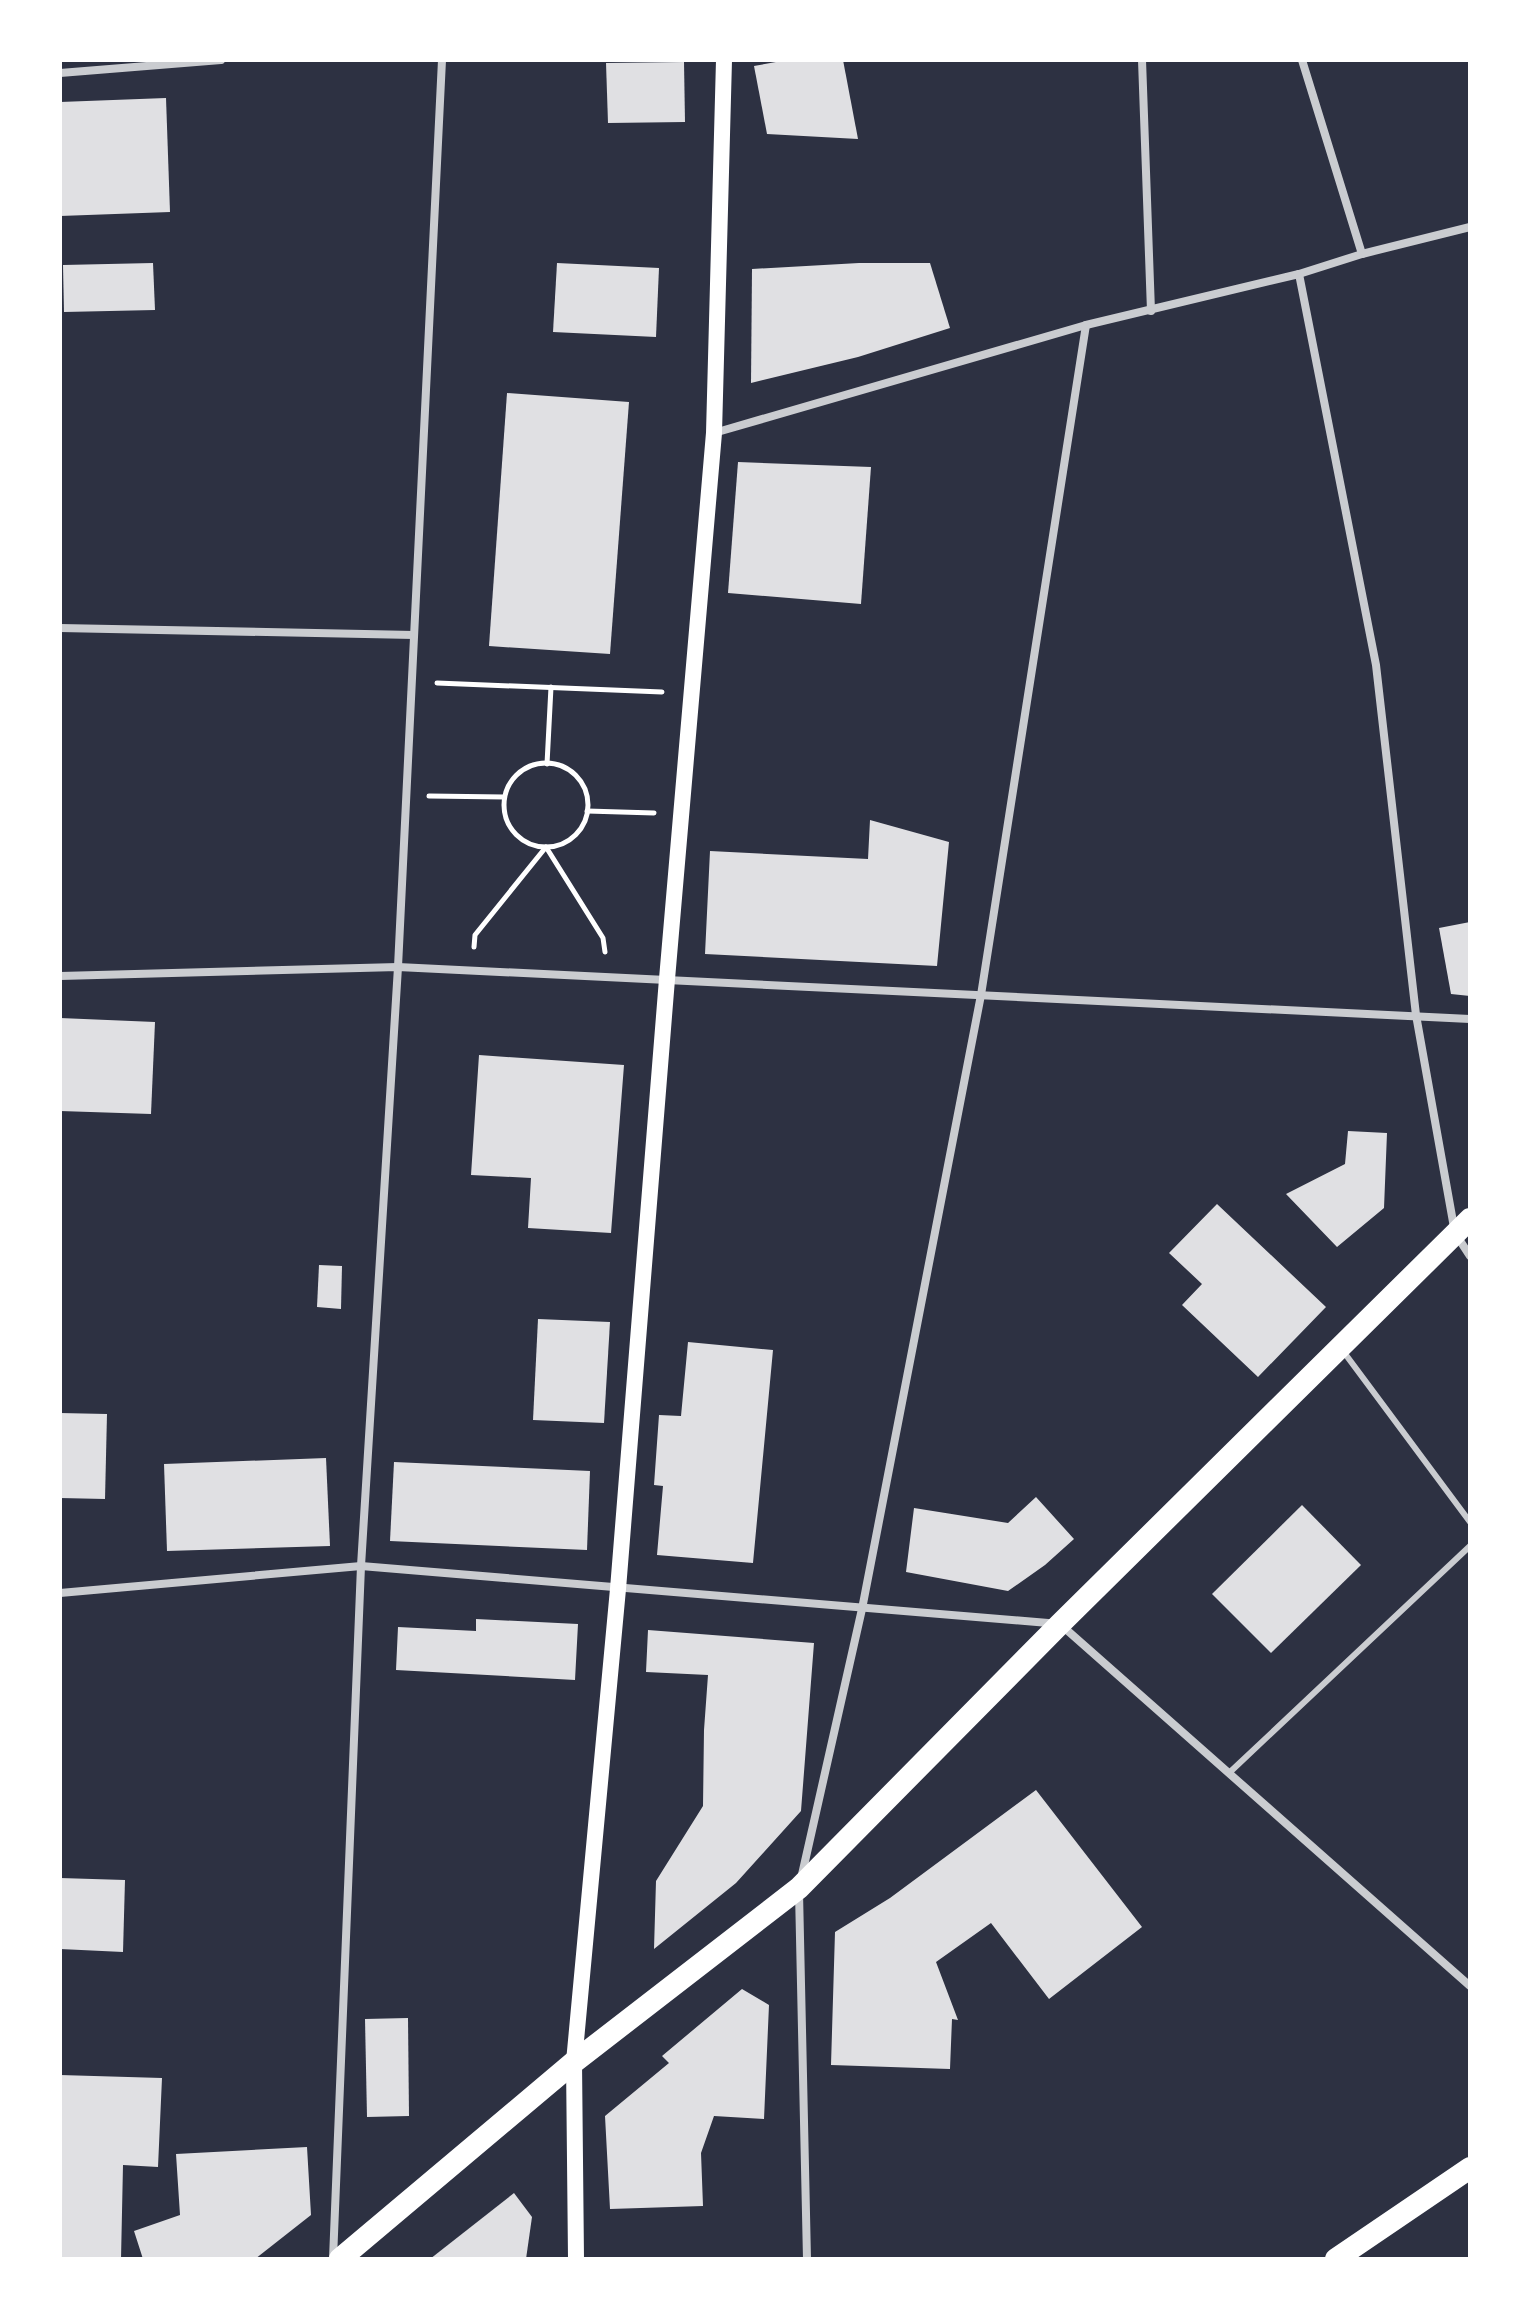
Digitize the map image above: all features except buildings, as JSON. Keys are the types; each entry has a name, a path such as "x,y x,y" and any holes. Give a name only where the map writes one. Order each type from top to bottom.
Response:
{"highway":[{"path":"340,2259 574,2062 799,1888 1060,1624 1462,1226"},
{"path":"1336,2259 1470,2168"}],"main road":[{"path":"576,2259 574,2062 618,1589 714,433 724,60"}],"street":[{"path":"60,73 221,60"},
{"path":"333,2259 361,1566 398,967 442,60"},
{"path":"1142,60 1151,311"},
{"path":"1302,60 1362,254"},
{"path":"714,433 1086,325 1299,274 1362,254 1470,227"},
{"path":"1299,274 1376,665 1416,1015 1470,1256"},
{"path":"807,2259 799,1888 862,1609 981,995 1086,325"},
{"path":"60,628 414,635"},
{"path":"60,976 398,967 1470,1019"},
{"path":"60,1593 361,1566 1060,1624 1470,1986"}],"lane":[{"path":"1340,1347 1470,1522"},
{"path":"1229,1773 1470,1546"}],"path":[{"path":"412,682 692,693"},
{"path":"547,764 551,687"},
{"path":"472,970 475,935 546,847 572,838 582,826 587,811 581,782 570,771 547,764 523,770 511,782 504,797 504,814 511,830 524,841 546,847 603,938 608,977"},
{"path":"406,795 504,797"},
{"path":"587,811 681,814"}]}
